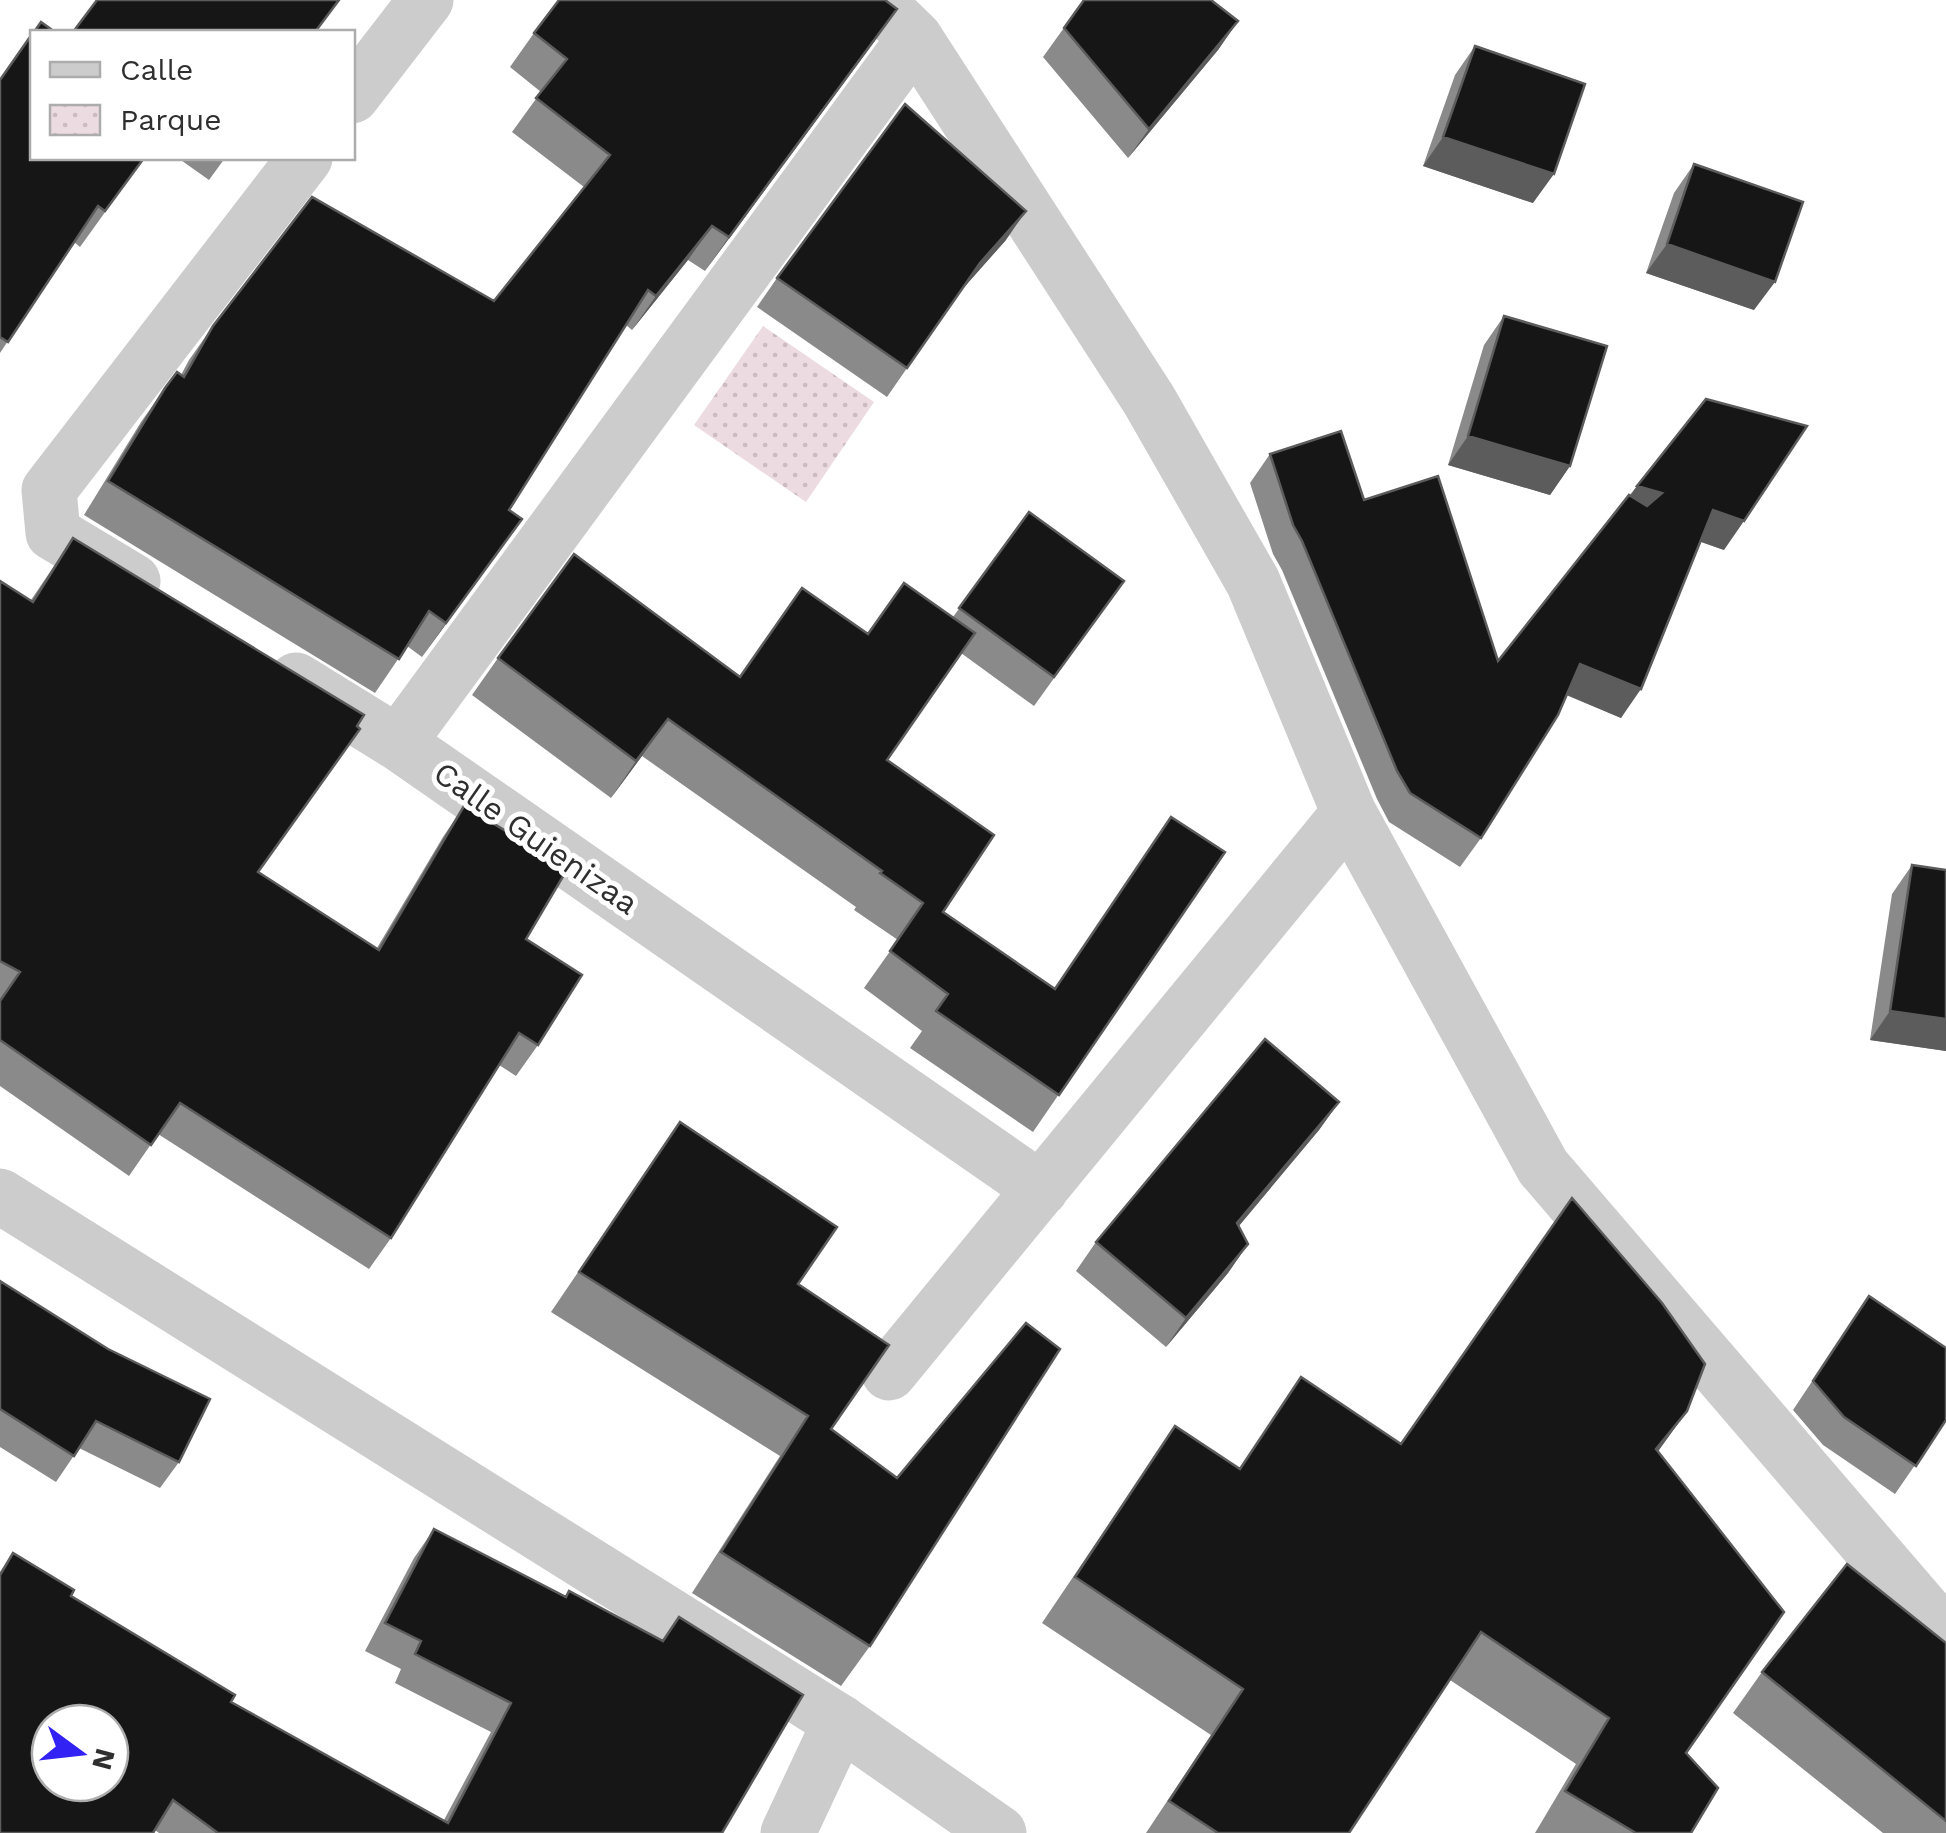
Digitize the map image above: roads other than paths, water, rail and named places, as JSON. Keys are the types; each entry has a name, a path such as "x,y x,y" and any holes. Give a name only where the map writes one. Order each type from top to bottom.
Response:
{"street":[{"path":"355,92 426,0"},
{"path":"876,0 915,38 1148,400 1253,582 1349,812 1543,1167 1946,1636"},
{"path":"398,743 915,38"},
{"path":"168,602 53,532 49,490 303,160"},
{"name":"Calle Guienizaa","path":"250,653 398,743 1041,1189"},
{"path":"889,1373 1349,812"},
{"path":"0,1196 840,1722 999,1833"},
{"path":"788,1833 840,1722"}]}
